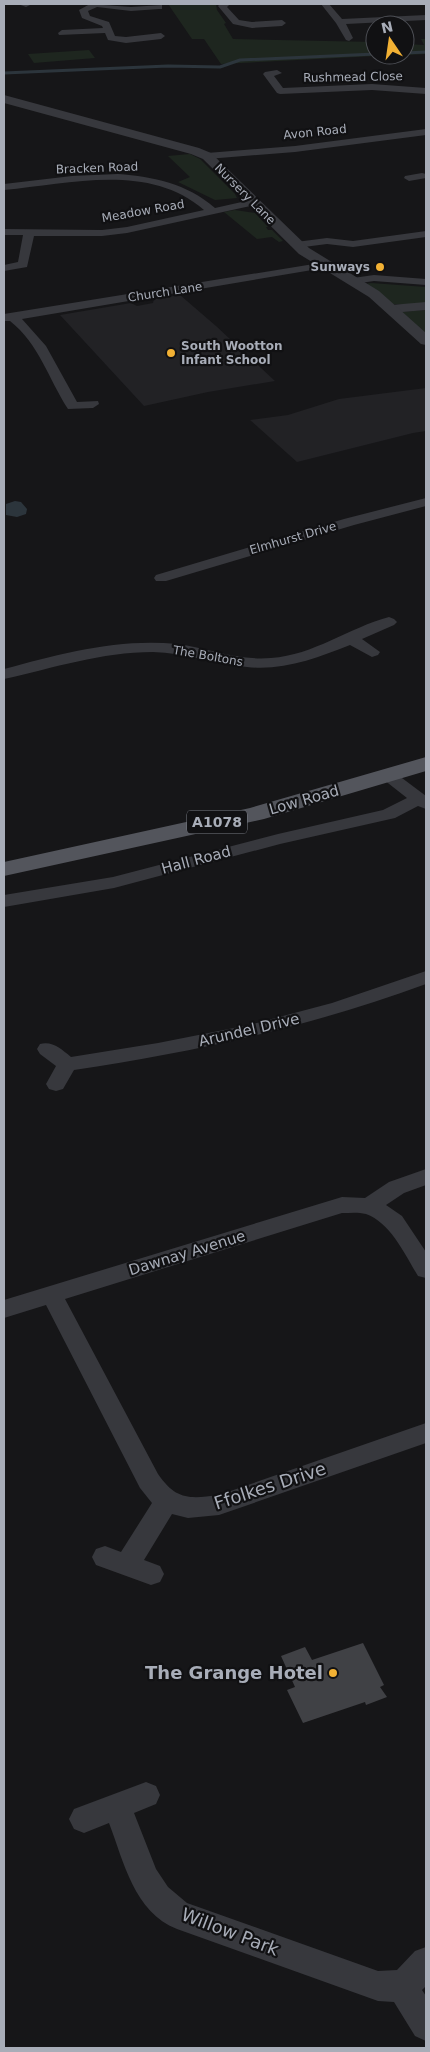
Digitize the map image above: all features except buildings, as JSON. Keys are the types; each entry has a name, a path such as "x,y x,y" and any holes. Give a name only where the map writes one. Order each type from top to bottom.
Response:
{"main road":[{"name":"Low Road","path":"4,870 255,814 426,764"}],"street":[{"path":"158,7 131,8 96,4 83,10 86,18 106,24 107,30 114,40 161,36"},
{"path":"226,4 222,6 236,22 247,25 282,23"},
{"path":"325,4 351,36"},
{"path":"340,22 426,18"},
{"path":"62,33 107,30"},
{"name":"Rushmead Close","path":"277,72 268,74 281,94 372,87 424,88"},
{"name":"Nursery Lane","path":"4,99 195,150 207,156 296,244 326,265 353,280 391,309 426,341"},
{"name":"Avon Road","path":"207,156 294,149 426,132"},
{"name":"Bracken Road","path":"4,187 94,178 141,179 185,191 212,211"},
{"name":"Meadow Road","path":"4,232 102,233 127,230 255,202"},
{"path":"4,268 25,267 29,233"},
{"path":"296,244 327,241 353,244 426,234"},
{"name":"Church Lane","path":"8,318 326,265"},
{"path":"353,280 374,278 426,282"},
{"path":"391,309 426,306"},
{"path":"8,318 24,325 34,336 73,406"},
{"path":"56,408 93,404"},
{"name":"Elmhurst Drive","path":"161,578 349,522 426,502"},
{"name":"The Boltons","path":"4,674 86,653 136,648 178,650 232,662 271,663 308,654 389,622"},
{"path":"350,638 372,652"},
{"path":"388,776 423,802"},
{"name":"Hall Road","path":"4,901 112,878 274,834 389,814 423,802"},
{"name":"Arundel Drive","path":"67,1064 159,1050 284,1023 356,1002 426,977"},
{"path":"47,1048 67,1064 56,1084"},
{"path":"371,1206 382,1196 404,1184 426,1177"},
{"name":"Dawnay Avenue","path":"4,1309 342,1205 358,1204 371,1206 384,1212 395,1222 426,1270"},
{"path":"52,1295 149,1481 157,1494 166,1502 128,1565"},
{"name":"Ffolkes Drive","path":"166,1502 199,1508 219,1505 426,1433"},
{"path":"84,1819 146,1795"},
{"name":"Willow Park","path":"117,1806 144,1877 157,1897 177,1914 378,1986 389,1988 402,1986"},
{"path":"426,1962 417,1976 402,1986 426,2024"}],"shaded area":[{"path":"168,4 216,4 217,10 226,23 224,24 233,39 365,42 365,57 221,64 204,39 192,39"},
{"path":"421,39 426,39 426,54 415,55 415,45 424,45"},
{"path":"89,50 95,58 34,63 28,54"},
{"path":"190,154 200,159 237,198 215,200 178,182 190,177 168,156"},
{"path":"235,210 255,213 268,227 266,227 268,230 272,230 283,241 279,242 272,237 257,239 224,212"},
{"path":"365,284 426,287 426,305 392,304"},
{"name":"South Wootton Infant School","path":"180,295 275,381 208,392 144,406 60,315 131,303 137,306 153,303 154,299"},
{"path":"426,310 426,340 400,312"},
{"path":"426,388 426,431 297,462 250,420 288,415 339,399"},
{"path":"15,501 21,502 27,509 26,514 17,517 6,515 6,504"}],"waterway":[{"path":"415,53 426,52"},
{"path":"4,73 168,66 220,67 240,60 365,54"}],"place":[{"name":"Sunways","path":"380,267"},
{"name":"South Wootton Infant School","path":"171,353"},
{"name":"The Grange Hotel","path":"333,1673"}]}
